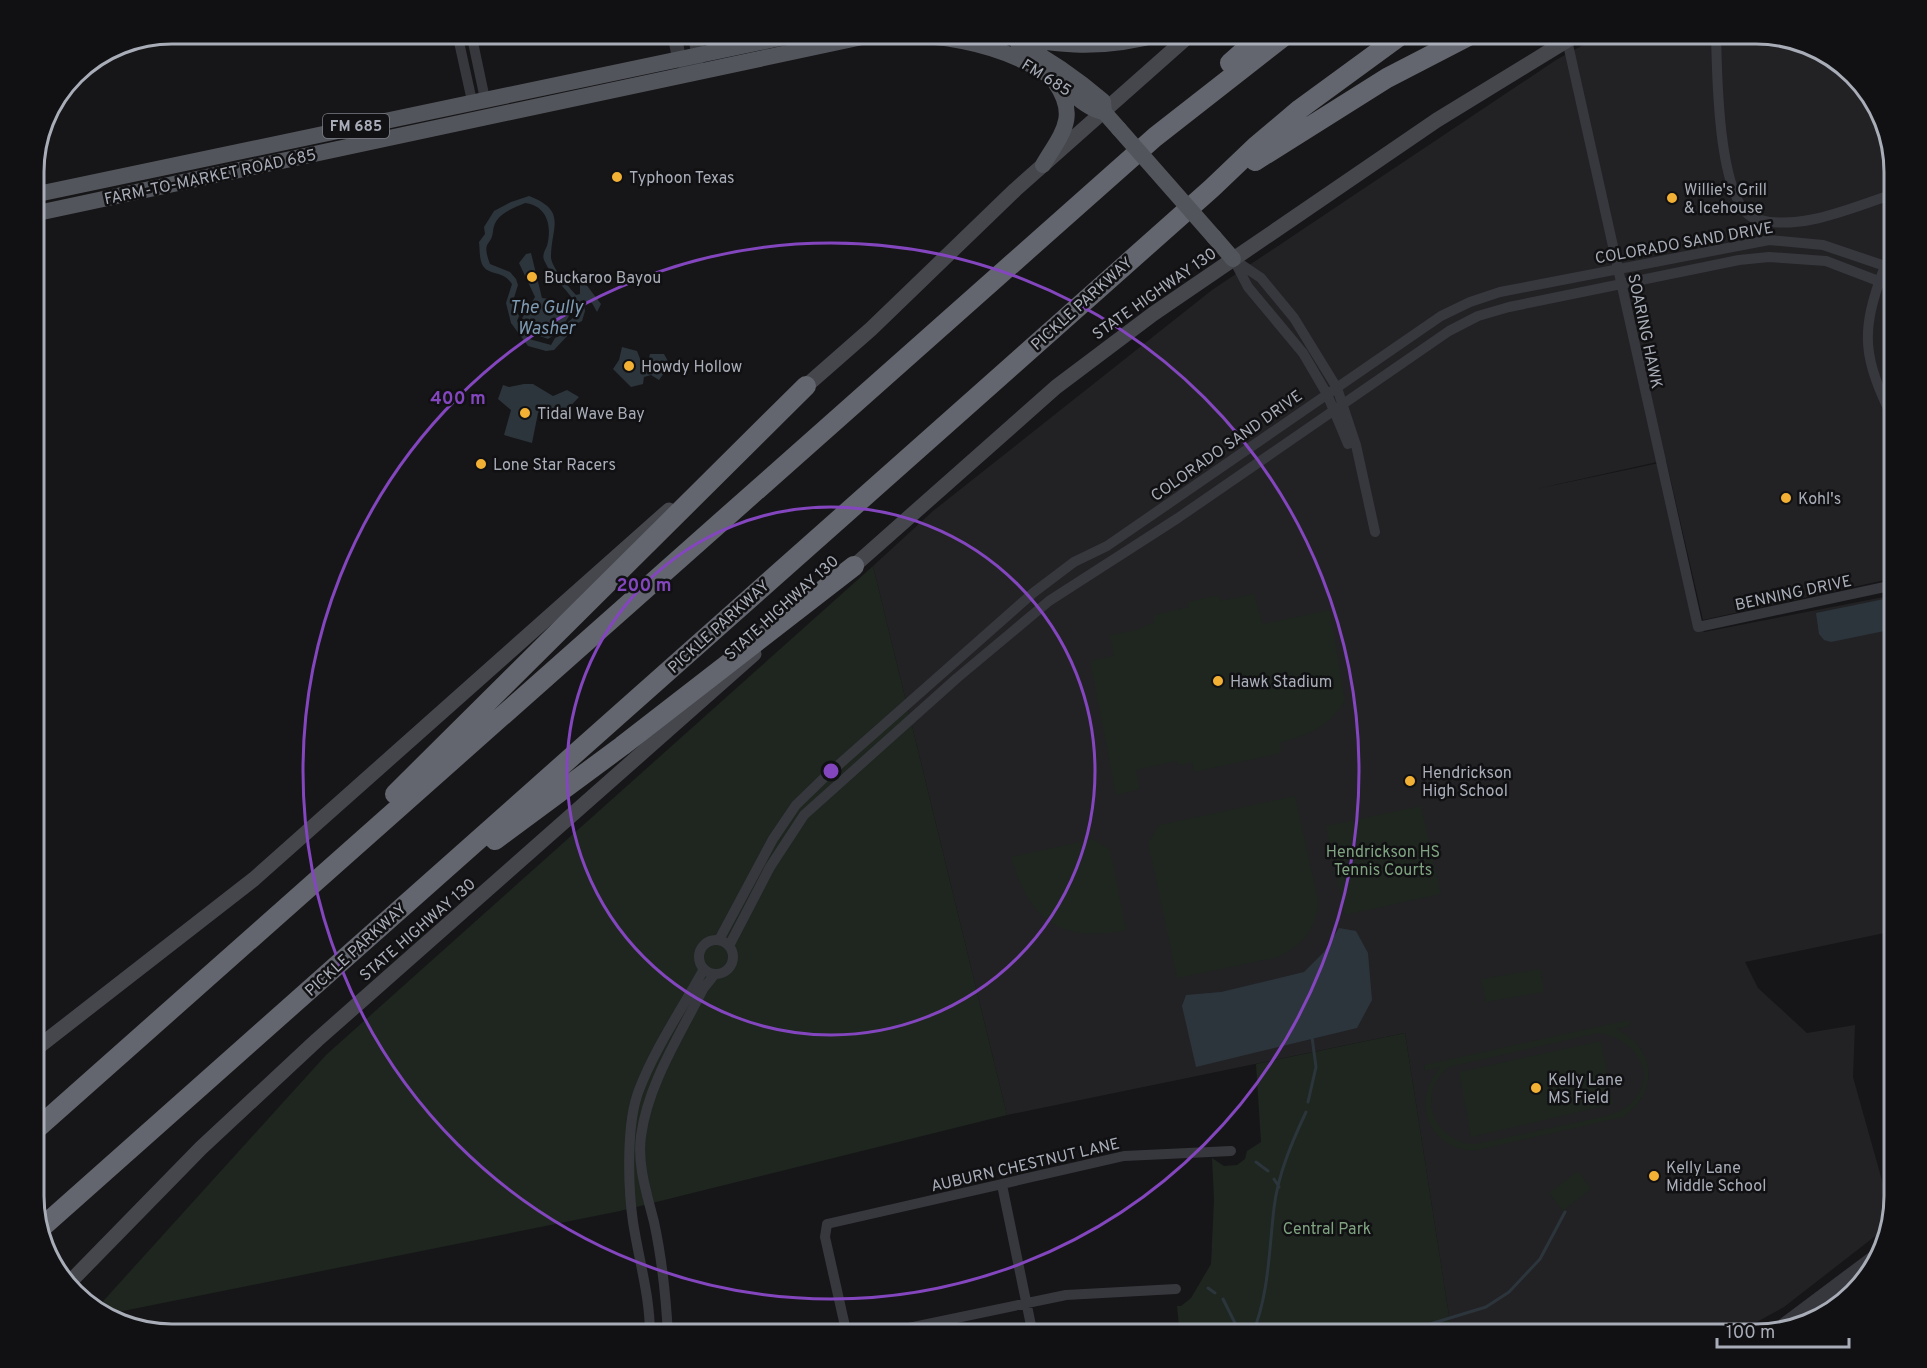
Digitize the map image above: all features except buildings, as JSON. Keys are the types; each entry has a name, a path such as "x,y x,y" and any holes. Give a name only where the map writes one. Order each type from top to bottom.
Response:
{"highway":[{"path":"1155,137 1200,89 1251,44"},
{"path":"44,1122 1155,137 1274,44"},
{"name":"PICKLE PARKWAY","path":"47,1223 1212,188 1255,147 1300,110 1389,44"},
{"path":"1212,188 1387,78 1453,44"},
{"path":"198,985 571,622 806,386"},
{"path":"357,947 854,566"}],"main road":[{"name":"FM 685","path":"44,193 752,44"},
{"name":"FM 685","path":"528,108 830,44"},
{"name":"FM 685","path":"977,44 1010,55 1051,76 1093,111 1104,112"},
{"name":"FM 685","path":"1017,44 1058,65 1103,101 1104,112 1233,259"},
{"name":"FM 685","path":"1053,44 1095,46 1112,44"},
{"path":"44,1042 254,879 321,822 871,329 1043,165 1180,44"},
{"name":"STATE HIGHWAY 130","path":"73,1279 201,1148 308,1048 1056,387 1153,314 1437,120 1560,44"},
{"path":"1043,165 1066,127 1068,115 1065,96 1051,76"},
{"name":"FARM-TO-MARKET ROAD 685","path":"44,212 528,108"}],"street":[{"path":"459,44 462,59 478,100"},
{"path":"473,44 478,100"},
{"path":"676,44 679,58 694,73 699,55 697,44"},
{"name":"SOARING HAWK","path":"1575,44 1620,284 1698,627"},
{"path":"1717,44 1725,163 1734,197 1746,212 1754,218 1773,222 1804,220 1833,214 1884,197"},
{"path":"462,59 476,57"},
{"name":"COLORADO SAND DRIVE","path":"724,943 773,840 796,806 826,776 1033,593 1074,562 1116,540 1441,316 1470,302 1500,292 1768,240 1823,245 1884,265"},
{"name":"COLORADO SAND DRIVE","path":"724,943 804,815 957,678 1032,615 1072,585 1178,518 1449,331 1478,316 1620,284 1769,257 1826,261 1884,283"},
{"path":"1233,259 1261,278 1294,318 1332,391 1358,463 1375,532"},
{"path":"1884,274 1879,281 1871,308 1868,358 1875,383 1884,401"},
{"name":"BENNING DRIVE","path":"1698,627 1884,587"},
{"path":"1032,615 1033,593"},
{"path":"668,1324 666,1290 653,1221 644,1190 638,1092 656,1053 709,972 729,967 732,956 724,943 708,941 700,949 699,960 709,972"},
{"path":"640,1109 629,1135 633,1221 646,1282 649,1324"},
{"name":"AUBURN CHESTNUT LANE","path":"844,1324 825,1237 827,1224 1124,1156 1232,1150"},
{"path":"1002,1185 1031,1324"},
{"path":"1791,1320 1864,1265"},
{"path":"927,1324 1066,1295 1176,1289"}],"shaded area":[{"path":"1585,44 1755,44 1797,50 1833,70 1852,87 1874,123 1882,155 1884,172 1884,580 1703,620 1666,460 1536,489 1664,462 1704,632 1884,597 1884,933 1745,962 1758,988 1807,1033 1855,1025 1853,1077 1884,1188 1881,1221 1878,1234 1784,1307 1753,1324 1450,1324 1405,1033 1007,1115 873,566 933,511 1212,290 1556,60"}],"green space":[{"path":"873,566 1007,1115 620,1211 117,1312 101,1304 326,1055"},
{"name":"Hawk Stadium","path":"1254,594 1263,624 1330,610 1345,701 1331,718 1317,729 1280,743 1281,753 1194,772 1192,763 1178,765 1176,761 1136,770 1140,789 1116,795 1090,661 1114,656 1110,635 1137,630 1154,622 1154,615 1189,607 1188,602 1218,595 1220,601"},
{"path":"1295,796 1317,895 1316,916 1308,934 1294,947 1275,958 1177,978 1148,843 1159,825"},
{"name":"Hendrickson HS Tennis Courts","path":"1421,806 1441,894 1345,915 1326,826"},
{"path":"1093,839 1110,850 1126,930 1083,933 1066,930 1051,922 1038,911 1027,897 1018,879 1011,857"},
{"path":"1540,969 1544,992 1486,1002 1481,979"},
{"path":"1629,1020 1630,1026 1616,1029 1630,1037 1639,1047 1646,1059 1648,1071 1643,1095 1635,1107 1623,1117 1473,1151 1457,1148 1444,1141 1428,1121 1426,1094 1431,1080 1440,1067 1425,1071 1424,1065","holes":["1598,1033 1611,1036 1632,1049 1643,1069 1640,1092 1631,1103 1619,1111 1606,1116 1476,1144 1462,1142 1450,1136 1440,1127 1434,1116 1431,1103 1433,1090 1438,1078 1449,1067"]},
{"name":"Central Park","path":"1405,1033 1450,1324 1179,1324 1177,1306 1181,1306 1191,1298 1211,1264 1214,1200 1212,1158 1224,1166 1237,1165 1245,1159 1247,1151 1261,1142 1256,1064"},
{"name":"Kelly Lane MS Field","path":"1601,1041 1613,1104 1471,1137 1459,1072"},
{"path":"1578,1171 1591,1189 1563,1211 1549,1193"}],"water":[{"path":"529,196 549,208 555,221 551,257 554,266 576,295 580,294 580,285 585,283 601,304 597,312 592,303 583,300 585,311 582,321 572,326 570,333 554,350 546,351 528,346 511,323 506,303 512,284 505,277 486,269 481,260 479,242 485,234 484,227 494,211","holes":["525,203 533,205 543,213 548,225 544,260 579,309 579,313 568,322 564,334 555,338 551,345 529,339 517,321 519,316 513,301 518,285 516,279 510,272 490,264 486,251 499,217"]},
{"name":"The Gully Washer","path":"531,253 542,298 556,300 569,316 559,332 548,339 529,332 521,320 535,297 519,263 526,254"},
{"name":"Howdy Hollow","path":"622,347 637,351 644,369 651,367 648,361 650,354 664,354 669,363 664,366 666,370 659,380 651,375 644,377 643,384 631,387 613,369 619,360"},
{"name":"Tidal Wave Bay","path":"533,384 553,396 567,390 579,397 561,416 555,417 549,411 538,413 532,443 504,435 511,410 498,399 503,385 509,387"},
{"path":"1884,599 1884,631 1831,642 1824,640 1819,634 1816,613"},
{"path":"1339,928 1356,931 1368,953 1372,1000 1357,1028 1196,1067 1182,1006 1186,995 1221,992 1304,972 1324,952"}],"waterway":[{"path":"1308,1102 1316,1067 1312,1037"},
{"path":"1256,1324 1265,1288 1279,1183 1306,1112"},
{"path":"1256,1162 1268,1171"},
{"path":"1274,1179 1279,1187"},
{"path":"1430,1324 1486,1307 1509,1292 1540,1259 1565,1212"},
{"path":"1208,1288 1215,1293"},
{"path":"1223,1299 1236,1324"}],"place":[{"name":"Typhoon Texas","path":"617,177"},
{"name":"Willie's Grill & Icehouse","path":"1672,198"},
{"name":"Buckaroo Bayou","path":"532,277"},
{"name":"Howdy Hollow","path":"629,366"},
{"name":"Tidal Wave Bay","path":"525,413"},
{"name":"Lone Star Racers","path":"481,464"},
{"name":"Kohl's","path":"1786,498"},
{"name":"Hawk Stadium","path":"1218,681"},
{"name":"Hendrickson High School","path":"1410,781"},
{"name":"Kelly Lane MS Field","path":"1536,1088"},
{"name":"Kelly Lane Middle School","path":"1654,1176"}]}
